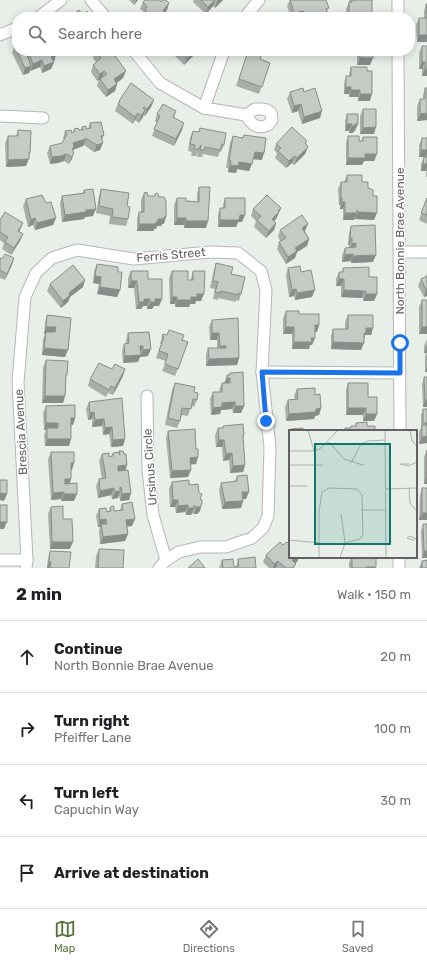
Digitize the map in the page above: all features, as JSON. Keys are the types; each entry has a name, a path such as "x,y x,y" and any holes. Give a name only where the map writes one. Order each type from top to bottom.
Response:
{"street":[{"path":"45,12 61,0"},
{"path":"92,0 102,12"},
{"path":"249,12 260,0"},
{"path":"398,0 398,12"},
{"path":"0,35 12,30"},
{"path":"138,56 160,83 204,108 246,115"},
{"path":"204,108 222,56"},
{"name":"North Bonnie Brae Avenue","path":"398,56 400,430"},
{"path":"0,116 43,118"},
{"name":"Ferris Street","path":"25,297 36,273 52,258 77,250 134,259 210,252 238,253 261,271 266,290 262,372"},
{"path":"400,252 427,252"},
{"name":"Brescia Avenue","path":"25,297 18,382 27,564"},
{"path":"163,564 178,552 200,547 226,547 252,538 263,528 268,516 270,447 262,372 400,373"},
{"name":"Ursinus Circle","path":"146,396 149,485 153,515 163,564"},
{"path":"0,560 27,564"}],"building":[{"path":"145,0 160,0 161,2 166,0 169,3 163,11 164,12 147,12 145,10 147,7 143,2"},
{"path":"201,0 215,0 208,7"},
{"path":"290,0 326,0 329,8 326,9 327,12 294,12"},
{"path":"352,0 372,0 372,12 349,12 349,2 352,2"},
{"path":"419,18 427,18 427,35 419,35"},
{"path":"422,46 427,46 427,69 425,69 425,62 422,62"},
{"path":"19,56 27,56 31,66 25,68"},
{"path":"30,56 54,56 51,57 54,62 44,66 42,60 33,64"},
{"path":"100,56 115,56 126,71 114,79 117,84 108,90 100,79 107,74 104,71 100,74 93,65 101,58"},
{"path":"246,56 261,56 260,59 270,63 262,87 239,79"},
{"path":"360,56 373,56 373,58 360,58"},
{"path":"351,67 367,67 367,71 372,71 372,94 360,94 360,90 351,90 351,87 346,87 346,76 351,76"},
{"path":"131,83 154,100 147,109 144,107 143,108 145,110 141,116 138,113 135,117 118,104"},
{"path":"303,88 304,92 315,88 322,111 304,117 301,104 294,106 290,92"},
{"path":"425,88 427,88 427,113 420,114 420,99 425,99"},
{"path":"163,104 176,111 173,117 184,123 176,139 154,129 160,116 157,114"},
{"path":"363,109 376,109 376,127 363,128"},
{"path":"347,114 358,114 358,124 352,126 352,124 347,124"},
{"path":"101,122 104,135 101,136 103,143 97,145 85,138 86,139 73,143 74,146 72,150 74,152 72,157 66,154 52,157 50,146 62,143 67,134 65,131 71,130 72,133 75,131 74,129 78,128 79,130 83,130 82,127 86,126 86,129 91,128 90,123"},
{"path":"292,127 307,141 305,143 308,147 297,158 295,156 289,161 278,151 281,148 276,144"},
{"path":"200,128 226,133 224,145 222,144 220,150 205,147 204,150 200,150 201,145 199,149 194,149 195,145 190,144 193,131 199,132"},
{"path":"18,130 31,131 29,159 8,160 8,136 18,136"},
{"path":"244,135 266,138 264,153 255,152 252,164 239,162 238,166 230,165 231,161 229,161 233,136 243,138"},
{"path":"348,136 359,136 359,141 363,141 363,137 377,137 377,154 365,154 365,158 348,158"},
{"path":"422,138 427,138 427,150 421,150"},
{"path":"424,157 427,157 427,164 423,164"},
{"path":"347,175 362,175 362,182 368,182 368,188 373,190 373,196 377,196 377,213 358,212 357,210 357,213 345,213 345,202 342,202 341,198 341,182 347,182"},
{"path":"199,187 210,187 208,221 186,221 186,218 177,218 177,198 186,198 186,201 199,202"},
{"path":"93,189 96,209 65,215 62,196 85,193 84,190"},
{"path":"101,189 129,193 127,206 130,207 128,219 112,217 113,209 99,206"},
{"path":"147,192 148,196 155,196 156,193 159,197 164,197 166,201 166,217 164,217 164,219 158,219 156,224 139,224 139,212 144,212 144,193"},
{"path":"42,195 46,203 51,202 56,218 37,223 35,218 31,220 26,199"},
{"path":"267,195 281,208 272,219 276,223 269,231 257,220 261,216 253,209"},
{"path":"225,198 245,198 245,215 240,215 239,220 220,220 220,208 225,208"},
{"path":"427,198 427,215 421,213"},
{"path":"5,212 23,223 18,231 23,234 14,248 5,242 8,237 0,232 0,220"},
{"path":"302,215 308,224 302,228 309,239 295,248 297,251 288,257 279,242 286,238 280,230"},
{"path":"375,225 376,255 345,255 345,248 356,247 356,243 352,244 352,238 350,238 351,226"},
{"path":"5,254 14,258 7,274 0,270 0,258 2,259"},
{"path":"216,263 233,267 231,274 245,277 241,294 238,293 238,295 221,291 220,293 215,292 218,282 213,281"},
{"path":"97,264 118,267 118,272 122,272 120,290 100,287 101,277 95,276"},
{"path":"73,265 85,280 69,293 70,295 63,301 50,284"},
{"path":"300,266 301,272 311,270 315,290 297,293 296,289 292,290 288,268"},
{"path":"369,267 369,277 377,277 377,294 366,294 366,291 344,290 344,279 339,279 339,272 343,272 343,268"},
{"path":"131,271 148,271 148,279 162,279 162,299 155,299 155,302 150,302 150,299 144,299 144,302 139,302 137,281 131,281"},
{"path":"172,271 188,271 188,280 193,280 193,271 205,271 204,294 197,294 197,297 191,297 191,300 177,300 177,297 172,297"},
{"path":"427,276 427,290 426,290 421,279"},
{"path":"422,300 427,300 427,327 422,327"},
{"path":"286,311 299,311 299,314 319,314 319,325 315,325 315,338 311,338 312,342 294,342 294,327 286,327"},
{"path":"47,315 71,318 68,350 44,348 46,332 55,332 56,327 46,327"},
{"path":"348,315 373,315 373,328 366,328 366,333 364,333 364,343 333,342 333,329 348,329"},
{"path":"238,318 239,358 209,359 208,348 226,348 226,346 220,346 219,333 212,333 212,320"},
{"path":"169,330 184,335 182,340 188,342 178,369 165,364 168,354 159,351 164,337 162,337 163,334 167,335"},
{"path":"149,332 151,349 143,350 143,346 140,346 141,355 125,356 124,344 129,343 128,333"},
{"path":"46,360 68,361 65,396 45,396"},
{"path":"99,363 112,369 115,364 125,369 115,388 111,386 109,390 90,379"},
{"path":"243,372 244,406 235,406 235,402 222,403 222,407 213,408 213,392 222,392 222,383 230,383 230,378 227,378 227,375 230,375 230,373"},
{"path":"424,377 427,377 427,400 425,400"},
{"path":"175,383 195,387 194,392 198,393 197,400 193,399 191,409 182,408 180,421 168,418"},
{"path":"348,383 368,383 368,397 377,397 377,414 366,414 366,408 348,408"},
{"path":"315,388 315,395 320,394 321,408 316,409 316,412 289,414 288,400 298,399 297,389"},
{"path":"122,398 125,439 113,440 112,427 105,428 104,419 95,420 94,412 90,413 89,402"},
{"path":"75,405 75,418 71,418 71,439 47,439 47,428 58,428 58,423 46,423 46,406"},
{"path":"423,409 427,409 427,423 424,423 423,421"},
{"path":"367,422 367,426 375,426 375,430 345,430 345,428 356,426 356,423"},
{"path":"243,424 245,465 233,466 232,453 226,454 224,440 219,440 218,428"},
{"path":"422,425 427,425 427,436 422,437"},
{"path":"303,428 303,430 292,430"},
{"path":"195,429 198,457 190,458 191,470 172,471 168,431"},
{"path":"427,450 427,477 426,477"},
{"path":"119,451 123,451 124,454 126,454 127,465 118,466 118,471 128,470 131,493 122,494 121,487 120,491 115,492 114,488 100,491 99,479 106,478 102,454 109,453 109,457 113,456 113,453 118,452 120,455"},
{"path":"51,452 74,452 74,463 71,463 71,479 65,479 65,484 77,483 77,494 64,494 64,492 53,493"},
{"path":"247,475 249,492 242,492 243,501 225,502 221,483 237,481 237,476"},
{"path":"0,480 7,480 7,494 0,493"},
{"path":"189,480 189,485 198,484 199,493 202,494 200,499 202,500 202,504 200,507 196,507 194,505 194,508 188,508 188,505 178,506 178,500 173,500 172,482"},
{"path":"422,488 427,488 427,513 422,513"},
{"path":"132,502 135,519 126,520 128,534 103,537 101,524 107,524 106,519 100,520 99,509 106,508 107,512 111,511 110,507 114,506 114,511 123,510 122,504"},
{"path":"0,505 7,505 7,522 0,522"},
{"path":"63,506 63,519 72,519 73,542 52,542 51,507"},
{"path":"423,524 427,524 427,551 424,551"},
{"path":"280,542 283,545 287,542 289,544 289,558 295,558 292,560 296,564 292,568 286,568 278,561 274,564 266,555"},
{"path":"99,549 124,550 123,568 98,568"},
{"path":"50,551 71,552 69,568 50,568"},
{"path":"255,557 256,568 223,568 222,560 233,559 234,567 239,566 238,559"},
{"path":"352,558 376,558 376,567 352,568"},
{"path":"198,559 205,568 188,568"},
{"path":"427,560 427,568 422,568 422,561"}],"route":[{"path":"266,421 262,372 400,373 400,343"}]}
